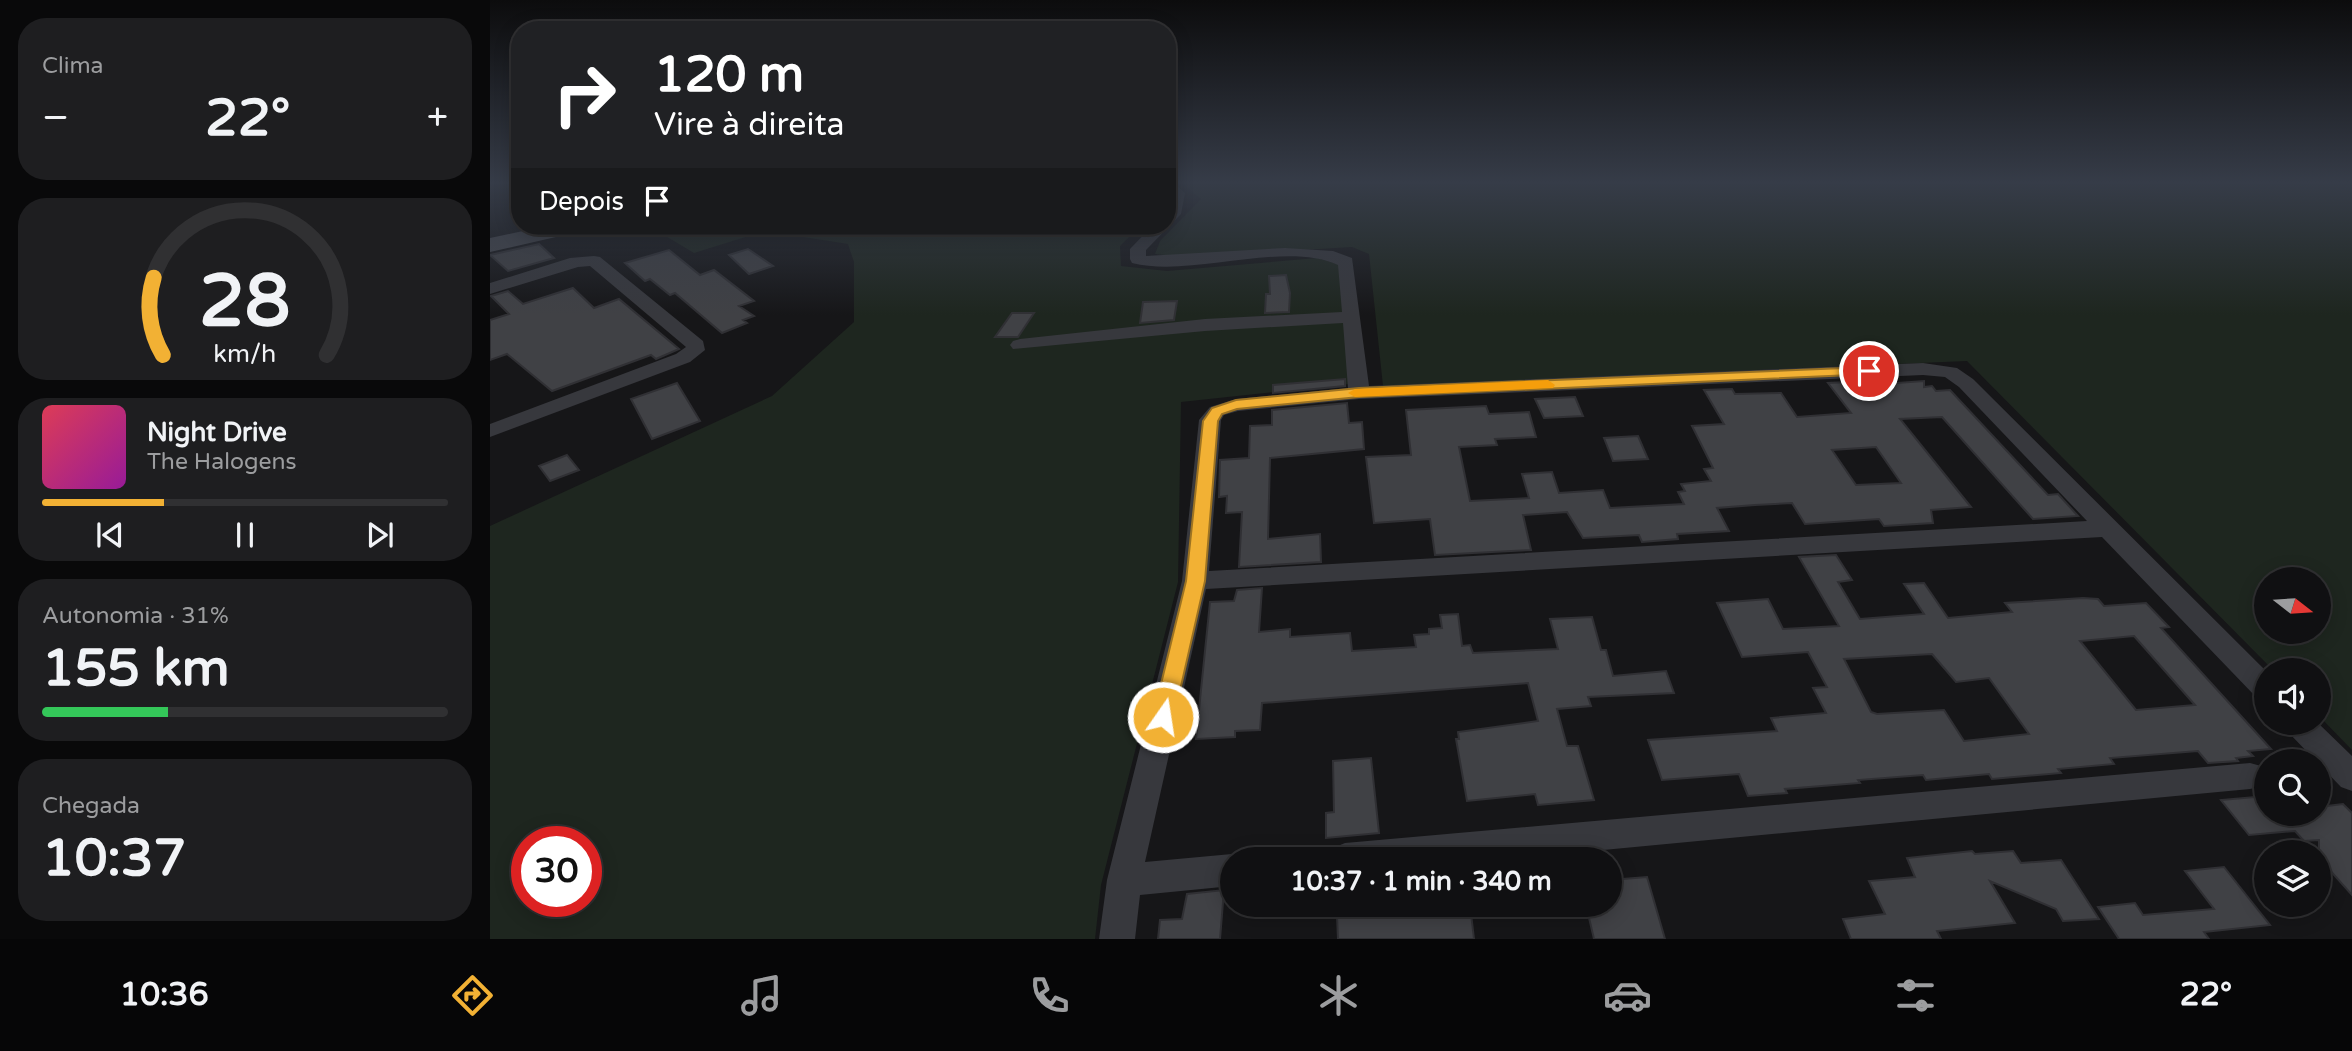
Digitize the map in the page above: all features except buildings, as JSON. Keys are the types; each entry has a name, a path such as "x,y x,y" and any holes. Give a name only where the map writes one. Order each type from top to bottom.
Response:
{"street":[{"path":"490,245 534,235"},
{"path":"1152,235 1138,249 1138,259 1154,263 1302,253 1340,256 1346,262 1359,393"},
{"path":"490,289 576,262 594,261 696,345 695,351 683,358 490,431"},
{"path":"1020,345 1205,325 1352,317"},
{"path":"1117,939 1124,880 1195,581 1210,421 1217,411 1236,405 1359,393 1938,369 1960,377 2254,677"},
{"path":"1195,581 2109,528"},
{"path":"2311,735 2352,777"},
{"path":"1476,847 2250,776"},
{"path":"1124,880 1220,871"}],"shaded area":[{"path":"1176,227 2352,227 2352,750 2331,728 2331,658 2261,658 1967,361 1383,386 1369,254 1352,247 1185,257 1155,254 1160,241 1166,235 1176,235"},
{"path":"664,235 752,235 694,253"},
{"path":"791,235 1131,235 1120,246 1121,266 1167,271 1317,258 1341,265 1349,384 1181,402 1178,582 1101,885 1095,939 490,939 490,526 772,396 854,322 854,262 848,244"}],"slow traffic":[{"path":"1355,393 1548,385"}],"route":[{"path":"1163,717 1195,581 1210,421 1217,411 1236,405 1359,393 1869,371"}]}
